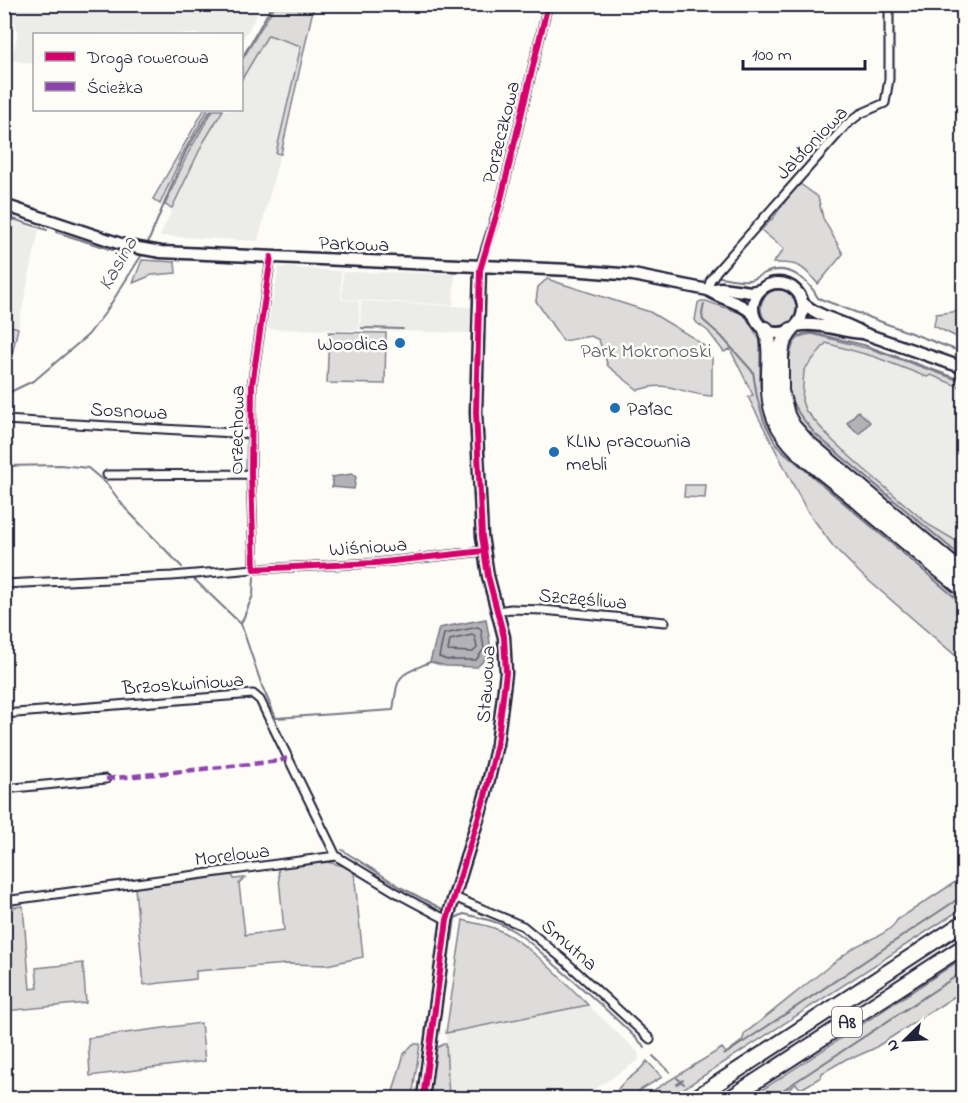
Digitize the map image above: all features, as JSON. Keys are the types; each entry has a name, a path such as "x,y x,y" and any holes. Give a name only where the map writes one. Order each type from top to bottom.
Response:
{"highway":[{"path":"794,328 783,343 780,380 784,405 794,426 807,442 963,574"},
{"path":"766,329 769,341 769,395 775,418 785,436 963,590"},
{"name":"A8","path":"695,1098 963,922"},
{"name":"A8","path":"730,1098 963,946"}],"main road":[{"name":"Parkowa","path":"4,206 140,249 633,275 708,290 721,288 751,292 760,290"},
{"name":"Stawowa","path":"423,1098 447,920 479,819 497,744 506,660 502,629 484,551 476,412 480,266"},
{"path":"863,333 805,324 782,333 774,333 760,324 754,315 753,303 760,290 770,284 780,283 796,292 809,309 849,324 863,333 963,368"},
{"name":"Parkowa","path":"708,290 720,298 747,307 754,315"},
{"path":"794,328 802,318 802,302"}],"street":[{"name":"Porzeczkowa","path":"480,266 502,194 548,4"},
{"name":"Jabłoniowa","path":"708,290 710,281 717,271 846,125 860,114 885,102 889,79 889,4"},
{"name":"Orzechowa","path":"254,569 251,474 253,377 271,257"},
{"name":"Sosnowa","path":"4,420 251,434"},
{"path":"106,475 251,474"},
{"name":"Wiśniowa","path":"4,584 375,563 484,551"},
{"name":"Szczęśliwa","path":"497,611 543,610 665,622"},
{"name":"Brzoskwiniowa","path":"4,714 253,694 260,700 336,856"},
{"path":"4,789 106,779"},
{"path":"336,856 447,920"},
{"name":"Morelowa","path":"4,902 336,856"},
{"name":"Smutna","path":"454,897 523,926 564,960 650,1039"}],"shaded area":[{"path":"12,4 263,5 243,38 243,33 33,33 33,64 12,60 18,31 10,13"},
{"path":"268,35 301,46 276,153 280,154 258,241 160,236 203,143 222,111 243,111 243,77"},
{"path":"5,217 39,230 18,328 5,324"},
{"path":"279,267 341,271 341,300 359,301 359,330 267,329"},
{"path":"343,272 455,273 453,305 342,299"},
{"path":"361,301 472,307 470,333 360,330"},
{"path":"826,343 963,387 963,545 929,525 833,441 805,410 802,401 804,370"},
{"path":"588,1005 638,1052 639,1060 581,1098 449,1098 446,1033"}],"green space":[{"path":"275,5 314,5 281,154 276,153 301,46 268,35 243,77 243,58"},
{"path":"203,111 207,111 184,151 160,204 153,199"},
{"path":"212,111 222,111 203,143 172,208 165,205 188,153"},
{"path":"799,183 818,197 823,218 843,254 818,284 799,266 773,263 784,249 761,230"},
{"path":"142,260 175,262 176,273 152,275 133,283"},
{"name":"Park Mokronoski","path":"547,279 650,312 692,337 704,346 712,358 712,396 658,386 638,390 608,366 599,340 591,336 563,341 536,301 538,287"},
{"path":"779,290 792,295 797,308 792,321 779,326 766,321 761,308 766,295"},
{"path":"701,301 744,314 760,340 760,386 765,412 770,424 789,451 963,598 963,662 861,574 833,546 806,509 748,397 753,395 730,349 724,352 708,331 695,320 698,303"},
{"path":"960,311 963,318 963,340 934,326 936,314"},
{"path":"5,324 18,328 4,386"},
{"path":"329,332 386,333 385,384 327,383"},
{"path":"812,334 874,350 963,382 963,391 960,387 931,375 927,377 875,357 826,343 804,370 802,401 805,410 858,464 929,525 963,545 963,568 813,441 794,417 788,400 786,357 790,357 796,340"},
{"path":"685,485 706,485 705,498 684,497"},
{"path":"327,862 344,866 354,872 363,957 327,965 288,964 196,971 196,979 144,985 135,888 232,875 234,879 245,878 239,884 245,935 284,930 278,868"},
{"path":"963,877 963,908 669,1098 641,1098 722,1048 726,1053 742,1041 745,1033 841,957 855,947 884,933 897,920"},
{"path":"23,906 30,989 38,988 36,968 83,963 86,1003 5,1011 5,908"},
{"path":"463,920 491,927 517,940 588,1005 446,1033"},
{"path":"963,958 963,991 873,1049 848,1058 801,1089 796,1084 779,1096 780,1098 750,1098"},
{"path":"201,1023 205,1061 90,1076 88,1038"},
{"path":"413,1044 420,1044 412,1098 391,1098 404,1054"},
{"path":"446,1044 449,1098 429,1098 436,1048"},
{"path":"647,1061 662,1077 627,1098 621,1097 618,1089"}],"water":[{"path":"858,411 870,422 859,434 847,423"},
{"path":"352,474 356,477 354,489 332,487 332,477"},
{"path":"486,619 490,645 487,656 477,667 446,666 430,662 439,628"}],"waterway":[{"name":"Kasina","path":"243,56 273,4"},
{"name":"Kasina","path":"147,245 186,151 210,111"},
{"path":"4,216 47,230"},
{"path":"56,232 125,254"},
{"name":"Kasina","path":"4,395 35,380 88,335 105,313 143,253"},
{"path":"720,277 748,280 773,270 789,272 803,279 818,298 964,353"},
{"path":"704,304 703,320 721,336 753,372 764,421 775,442 964,605"},
{"path":"362,328 403,329"},
{"path":"964,381 864,345 812,333 802,334 795,340 788,358 787,369 791,399 815,434 964,559"},
{"path":"4,466 60,465 88,468 107,484 125,508 182,567"},
{"path":"241,624 253,595 254,577"},
{"path":"194,579 241,624 262,686 276,718 393,710 396,689 404,674 430,662"},
{"path":"342,850 402,888 442,909"},
{"path":"724,1055 964,895"},
{"path":"452,940 455,918 464,914 507,927 534,946 645,1047"},
{"path":"777,1094 964,971"},
{"path":"653,1056 670,1072"},
{"path":"677,1078 684,1084"},
{"path":"677,1084 683,1080"}],"marked path":[{"path":"106,779 280,761 287,758"}],"cycle path":[{"path":"423,1098 447,920 485,796 497,744 506,673 504,637 488,576 482,536 476,412 480,270 500,203 548,4"},
{"path":"271,257 252,385 251,474 254,569 375,563 484,551"}],"place":[{"name":"Woodica","path":"400,343"},
{"name":"Pałac","path":"615,408"},
{"name":"KLIN pracownia mebli","path":"554,452"}]}
